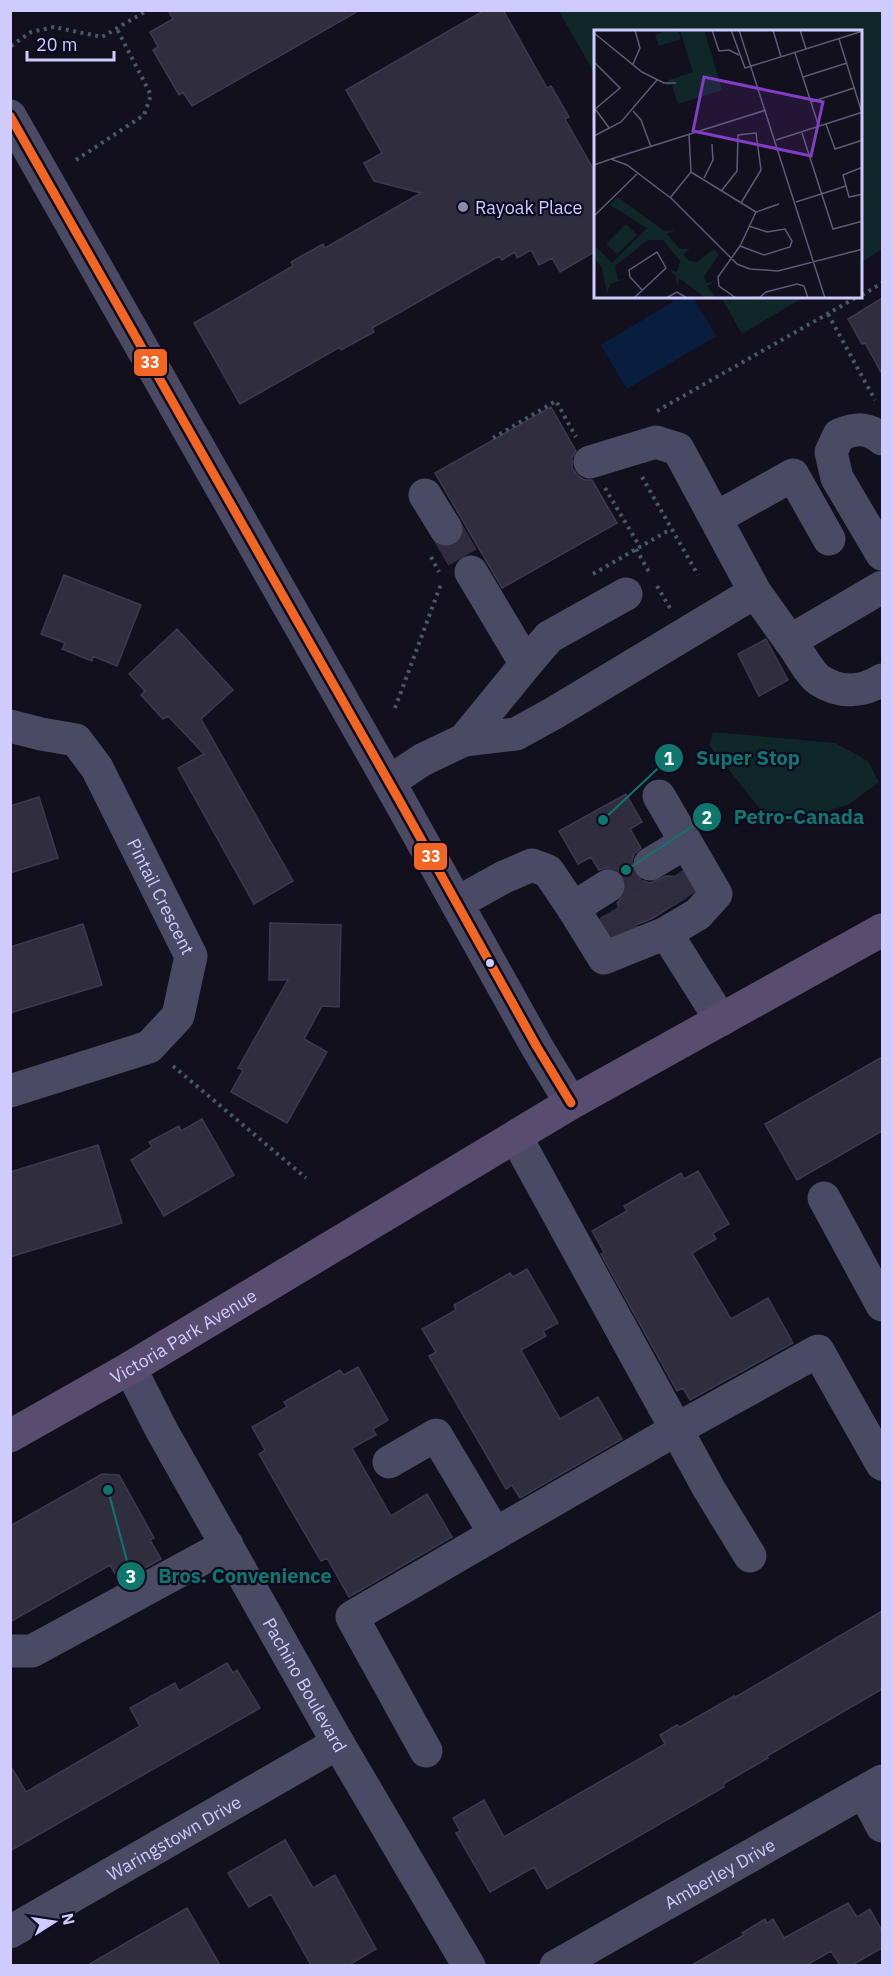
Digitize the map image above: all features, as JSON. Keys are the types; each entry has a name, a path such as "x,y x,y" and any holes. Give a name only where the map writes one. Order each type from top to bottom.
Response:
{"main road":[{"name":"Victoria Park Avenue","path":"10,1436 130,1368 571,1104 882,930"}],"street":[{"path":"10,116 571,1104"},
{"path":"882,439 872,430 855,429 839,435 831,452 837,478 882,554"},
{"path":"590,462 656,442 678,449 755,592 818,680 843,690 868,688 882,680"},
{"path":"716,518 793,475 829,538"},
{"path":"425,495 438,543"},
{"path":"471,572 526,664"},
{"path":"790,641 882,587"},
{"path":"389,782 422,760 464,740 516,734 755,592"},
{"path":"464,740 549,637 626,594"},
{"name":"Pintail Crescent","path":"10,726 76,740 97,768 191,956 178,1016 149,1047 10,1091"},
{"path":"659,796 676,875 666,933"},
{"path":"457,903 504,877 532,865 548,871 607,914 666,933 721,1020"},
{"path":"516,1137 709,1489 750,1557"},
{"path":"824,1198 882,1305"},
{"path":"426,1751 352,1617 677,1429 819,1352 882,1464"},
{"name":"Pachino Boulevard","path":"130,1368 162,1431 338,1743 469,1965"},
{"path":"389,1462 436,1435 495,1534"},
{"path":"10,1651 32,1651 227,1545"},
{"name":"Waringstown Drive","path":"10,1932 338,1743"},
{"path":"873,1787 882,1826"},
{"name":"Amberley Drive","path":"556,1965 873,1787"}],"path":[{"path":"11,46 31,32 54,27 102,37 148,10"},
{"path":"76,160 144,115 151,94 117,29"},
{"path":"863,294 882,283"},
{"path":"648,416 855,298"},
{"path":"828,314 877,403"},
{"path":"645,471 640,473 698,575"},
{"path":"395,708 443,579 438,543"},
{"path":"149,1047 306,1178"}],"green space":[{"path":"559,11 882,11 882,249 863,261 863,30 594,30 594,72"},
{"path":"722,298 802,298 742,334"},
{"path":"713,732 835,743 868,761 879,782 849,804 794,823 769,820 709,745"}],"water":[{"path":"679,298 694,298 716,336 627,389 601,345"}],"building":[{"path":"168,10 360,10 192,106 183,92 179,95 153,50 158,47 150,32 173,19"},
{"name":"Rayoak Place","path":"485,10 503,10 547,88 551,86 569,117 565,119 594,170 594,252 560,272 552,258 539,265 531,250 517,258 515,252 502,260 499,256 372,328 374,332 341,350 340,347 240,404 194,323 293,266 291,262 323,244 325,248 421,193 374,181 364,163 382,153 346,90"},
{"path":"882,298 882,374 865,343 862,344 848,319"},
{"path":"551,407 576,451 572,458 572,468 578,476 585,480 592,480 617,523 502,588 435,473"},
{"path":"64,575 141,605 117,666 93,656 92,661 62,649 65,643 41,634"},
{"path":"177,629 233,690 201,719 293,881 254,904 178,768 204,754 168,716 163,719 141,695 145,691 129,674"},
{"path":"766,639 788,680 759,696 738,654"},
{"path":"626,794 642,822 630,829 641,848 634,854 631,864 634,874 640,880 650,883 666,876 684,877 692,893 653,918 612,935 601,918 619,908 617,903 624,895 627,886 624,877 616,869 608,867 599,870 591,857 578,864 559,831"},
{"path":"39,797 58,858 10,873 10,806"},
{"path":"270,923 341,925 339,1007 322,1006 304,1039 327,1052 287,1123 231,1092 243,1070 238,1068 288,980 269,980"},
{"path":"83,924 102,985 10,1013 10,947"},
{"path":"882,1057 882,1131 797,1180 765,1124"},
{"path":"202,1119 234,1175 164,1216 131,1160 152,1147 149,1142 179,1126 181,1131"},
{"path":"98,1145 122,1223 10,1257 10,1172"},
{"path":"698,1171 729,1224 713,1233 716,1239 692,1253 731,1319 768,1298 793,1343 690,1400 683,1388 677,1391 601,1254 604,1252 592,1231 627,1211 624,1206 681,1173 684,1179"},
{"path":"527,1269 558,1323 543,1331 546,1336 521,1350 560,1419 598,1397 622,1439 520,1498 512,1485 506,1489 429,1356 436,1352 422,1329 456,1310 454,1305 510,1273 513,1277"},
{"path":"358,1367 388,1420 373,1429 376,1435 352,1448 391,1516 427,1494 452,1537 349,1597 327,1558 321,1561 259,1454 265,1450 252,1427 287,1407 284,1402 340,1370 344,1375"},
{"path":"102,1474 119,1475 154,1538 150,1540 161,1559 120,1582 110,1565 10,1622 10,1526"},
{"path":"882,1611 882,1689 767,1756 768,1758 723,1784 724,1787 547,1889 534,1867 490,1892 456,1833 460,1831 453,1818 484,1800 504,1837 665,1744 660,1735 677,1725 680,1727 734,1696 734,1698"},
{"path":"227,1663 233,1673 237,1670 260,1708 10,1851 10,1765 26,1792 140,1726 130,1708 175,1683 179,1691"},
{"path":"285,1840 313,1888 335,1875 376,1949 349,1965 311,1965 271,1894 249,1907 228,1873"},
{"path":"848,1903 857,1917 870,1909 882,1931 882,1948 852,1965 840,1965 831,1951 807,1965 692,1965 744,1935 742,1933 765,1919 767,1923 773,1919 784,1938"},
{"path":"187,1908 220,1965 88,1965 138,1936"}],"tunnel":[{"path":"446,529 471,572"},
{"path":"608,886 650,864"},
{"path":"674,876 688,897"},
{"path":"609,913 624,936"}],"transit line":[{"name":"33","path":"10,116 537,1047 571,1103"}],"place":[{"name":"Rayoak Place","path":"463,207"},
{"name":"Super Stop","path":"603,820"},
{"name":"Petro-Canada","path":"626,870"},
{"name":"Bros. Convenience","path":"108,1490"}]}
